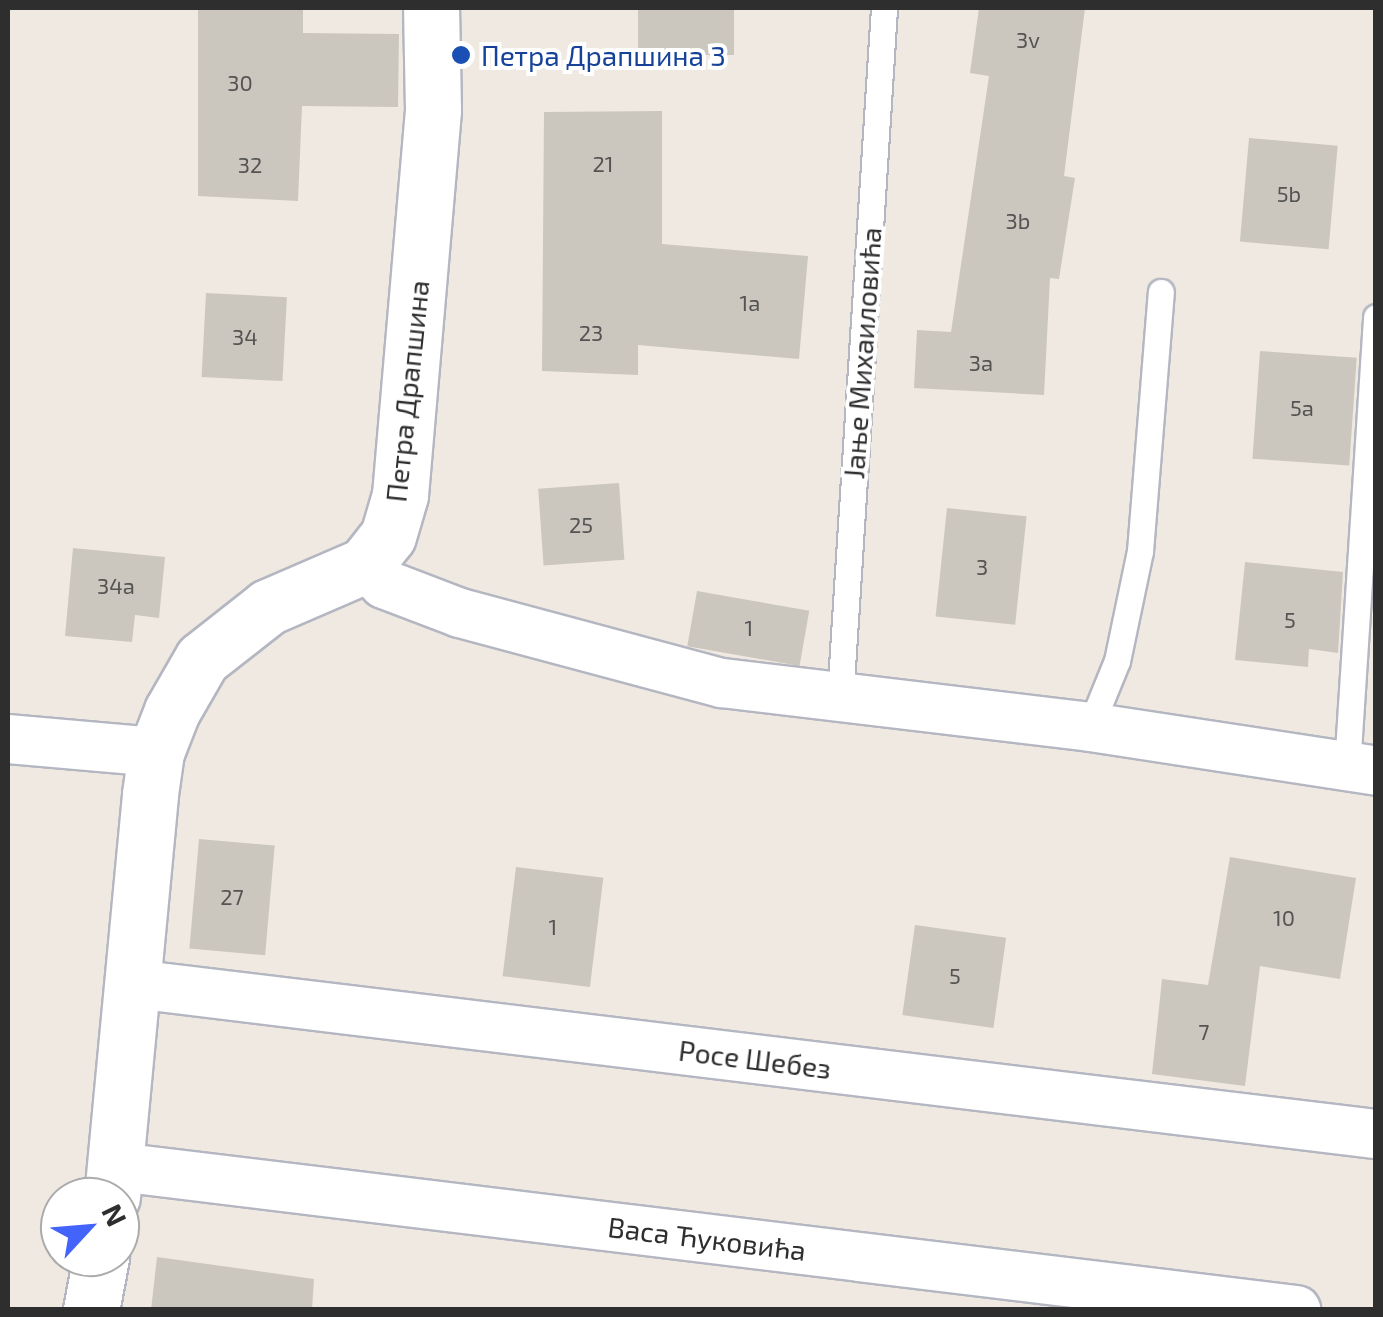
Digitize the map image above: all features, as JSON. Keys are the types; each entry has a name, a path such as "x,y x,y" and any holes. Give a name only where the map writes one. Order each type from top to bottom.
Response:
{"street":[{"name":"Петра Драпшина","path":"365,565 388,536 400,496 433,110 432,8"},
{"path":"115,1177 156,752 202,659 268,606 365,565 384,584 460,613 630,662 722,683 1090,727 1361,769"},
{"path":"8,739 156,752"},
{"name":"Росе Шебез","path":"134,984 1376,1134"},
{"name":"Васа Ћуковића","path":"140,1185 1296,1310"},
{"path":"91,1310 97,1277"}],"lane":[{"name":"Јање Михаиловића","path":"840,698 884,8"},
{"path":"1090,727 1117,661 1134,586 1161,292"},
{"path":"1361,769 1376,318"}],"building":[{"path":"198,8 303,8 303,33 399,34 398,107 302,106 298,201 198,196"},
{"path":"638,8 734,8 734,55 638,55"},
{"path":"979,8 1085,8 1064,176 1075,178 1059,279 1050,278 1044,395 914,388 917,330 951,332 989,76 970,73"},
{"path":"662,111 662,244 808,256 799,359 638,345 638,375 542,371 544,112"},
{"path":"1249,138 1338,146 1329,249 1240,242"},
{"path":"206,293 287,297 282,381 202,377"},
{"path":"1260,351 1357,358 1349,466 1252,459"},
{"path":"619,483 624,560 544,565 538,489"},
{"path":"947,508 1027,516 1015,625 936,616"},
{"path":"73,548 165,557 159,618 135,615 132,642 65,636"},
{"path":"1245,562 1343,572 1338,653 1309,649 1308,667 1235,660"},
{"path":"697,591 809,611 800,666 687,646"},
{"path":"199,839 275,846 265,955 189,949"},
{"path":"1230,857 1356,878 1340,979 1260,966 1245,1086 1152,1074 1162,979 1208,985"},
{"path":"516,867 603,878 590,987 503,976"},
{"path":"915,925 1006,938 993,1028 902,1015"},
{"path":"157,1257 314,1279 312,1310 151,1310"}],"place":[{"name":"Петра Драпшина 3","path":"461,55"}]}
